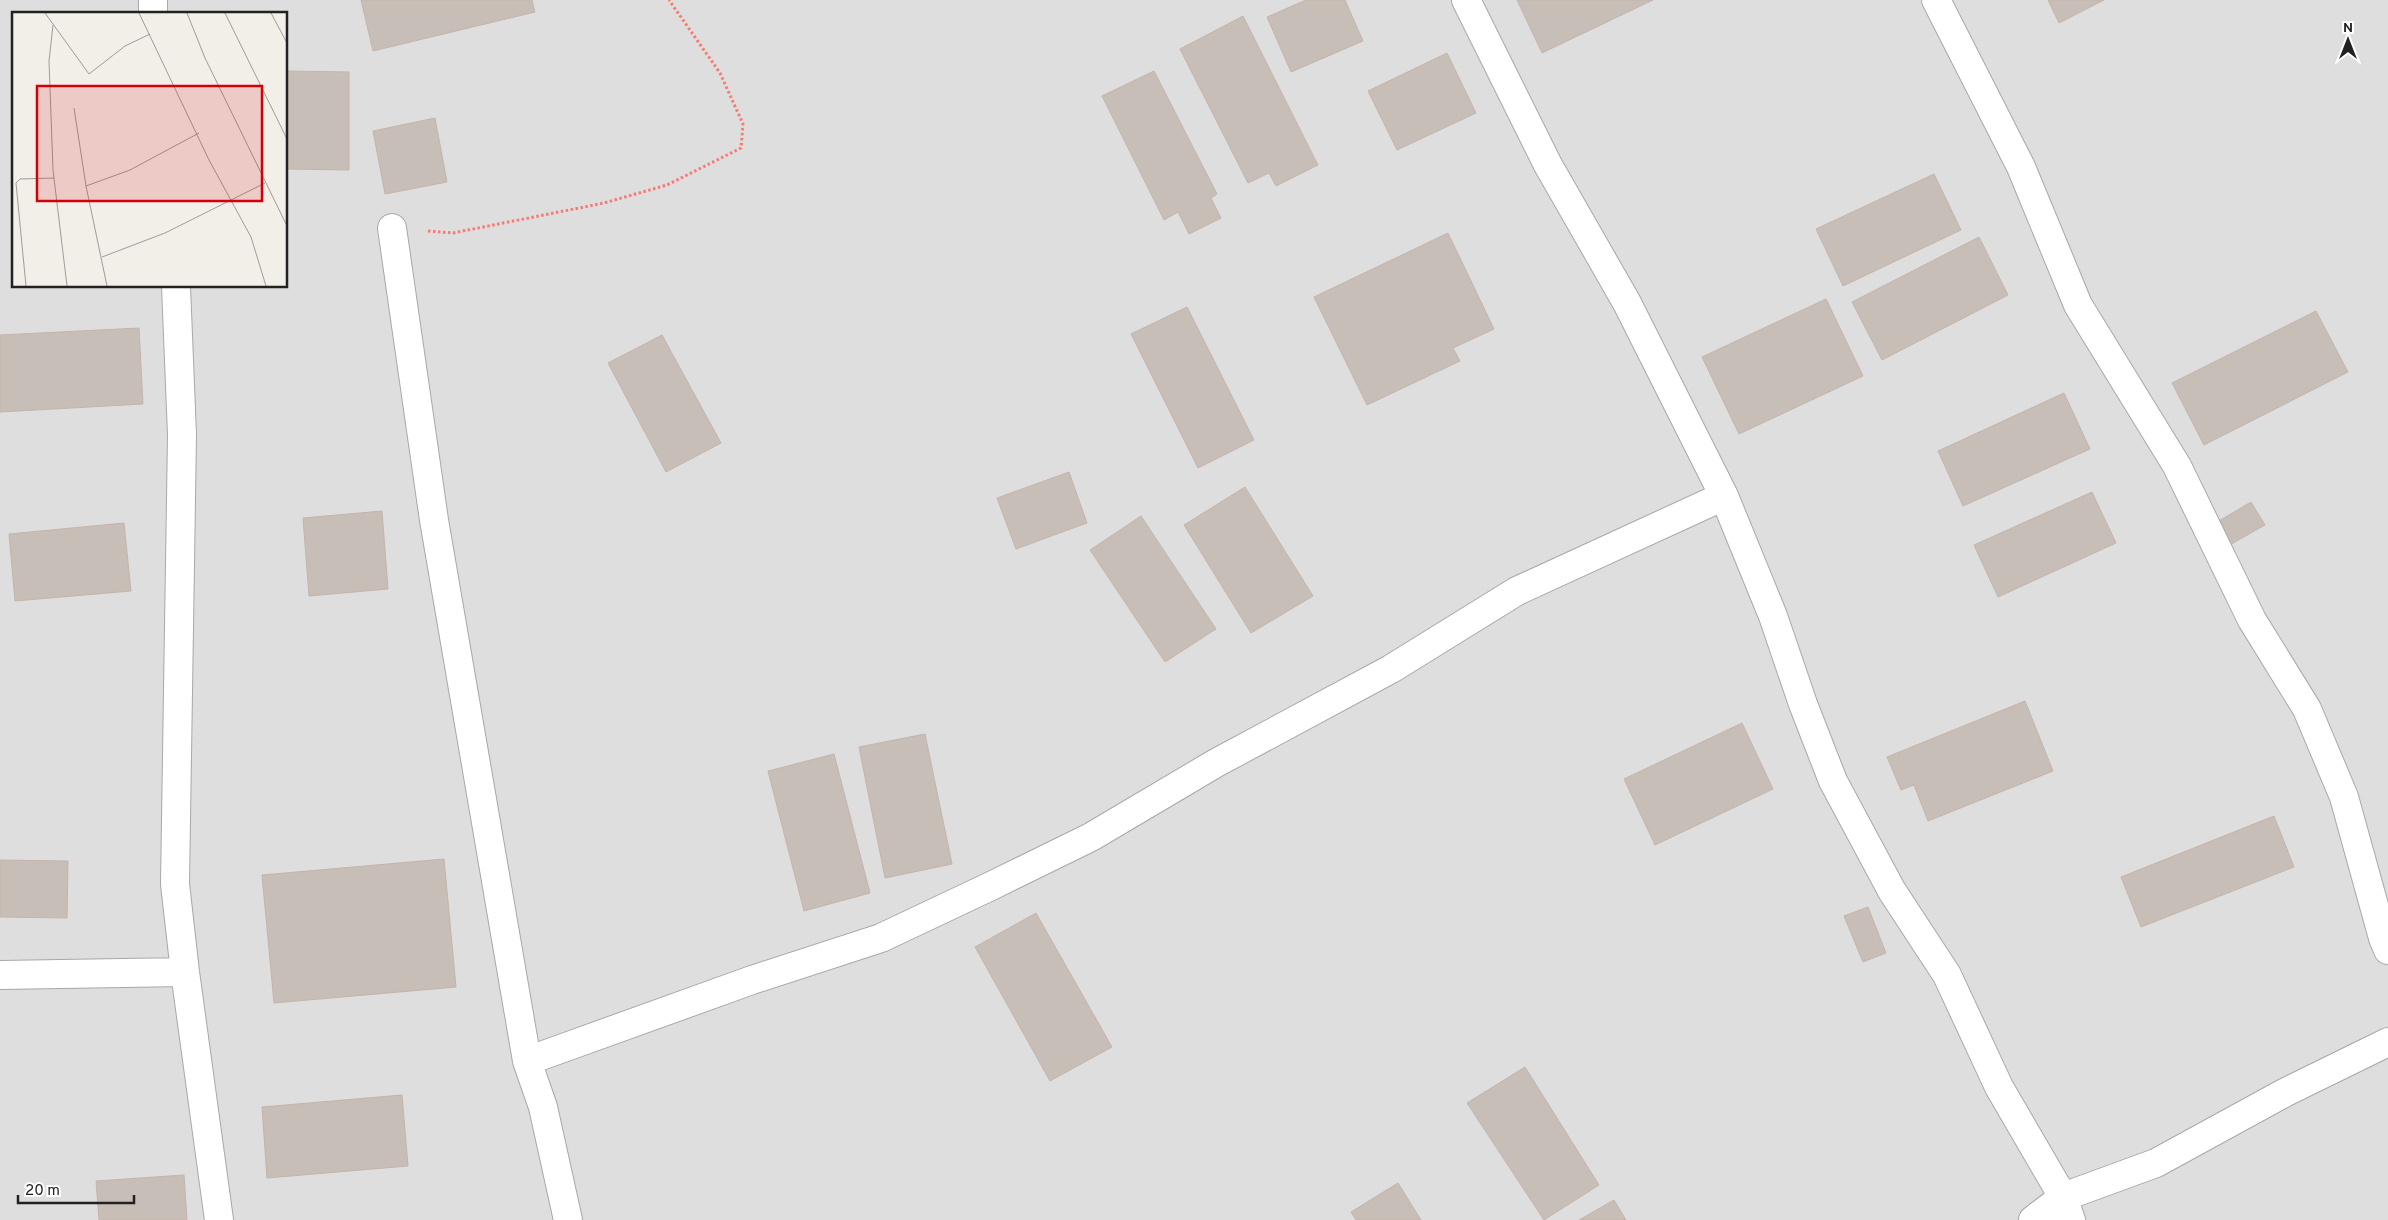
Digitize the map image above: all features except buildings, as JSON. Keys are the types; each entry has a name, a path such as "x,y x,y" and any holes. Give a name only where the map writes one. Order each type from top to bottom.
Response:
{"street":[{"path":"1466,0 1548,165 1627,303 1724,496 1773,616 1803,704 1834,782 1892,890 1947,975 1999,1087 2067,1208"},
{"path":"1936,0 2021,167 2078,305 2177,466 2252,620 2307,709 2344,797 2388,950"},
{"path":"392,228 434,520 527,1062 543,1107 568,1220"},
{"path":"176,288 182,435 175,884 185,972 219,1220"},
{"path":"527,1062 752,980 881,938 991,886 1091,837 1216,763 1391,669 1517,590 1724,496"},
{"path":"0,975 185,972"},
{"path":"2034,1220 2067,1208 2156,1163 2286,1092 2388,1042"}],"path":[{"path":"392,228 453,233 604,204 667,185 741,148 743,124 720,72 669,0"}],"shaded area":[{"path":"0,0 2388,0 2388,1220 0,1220"}]}
